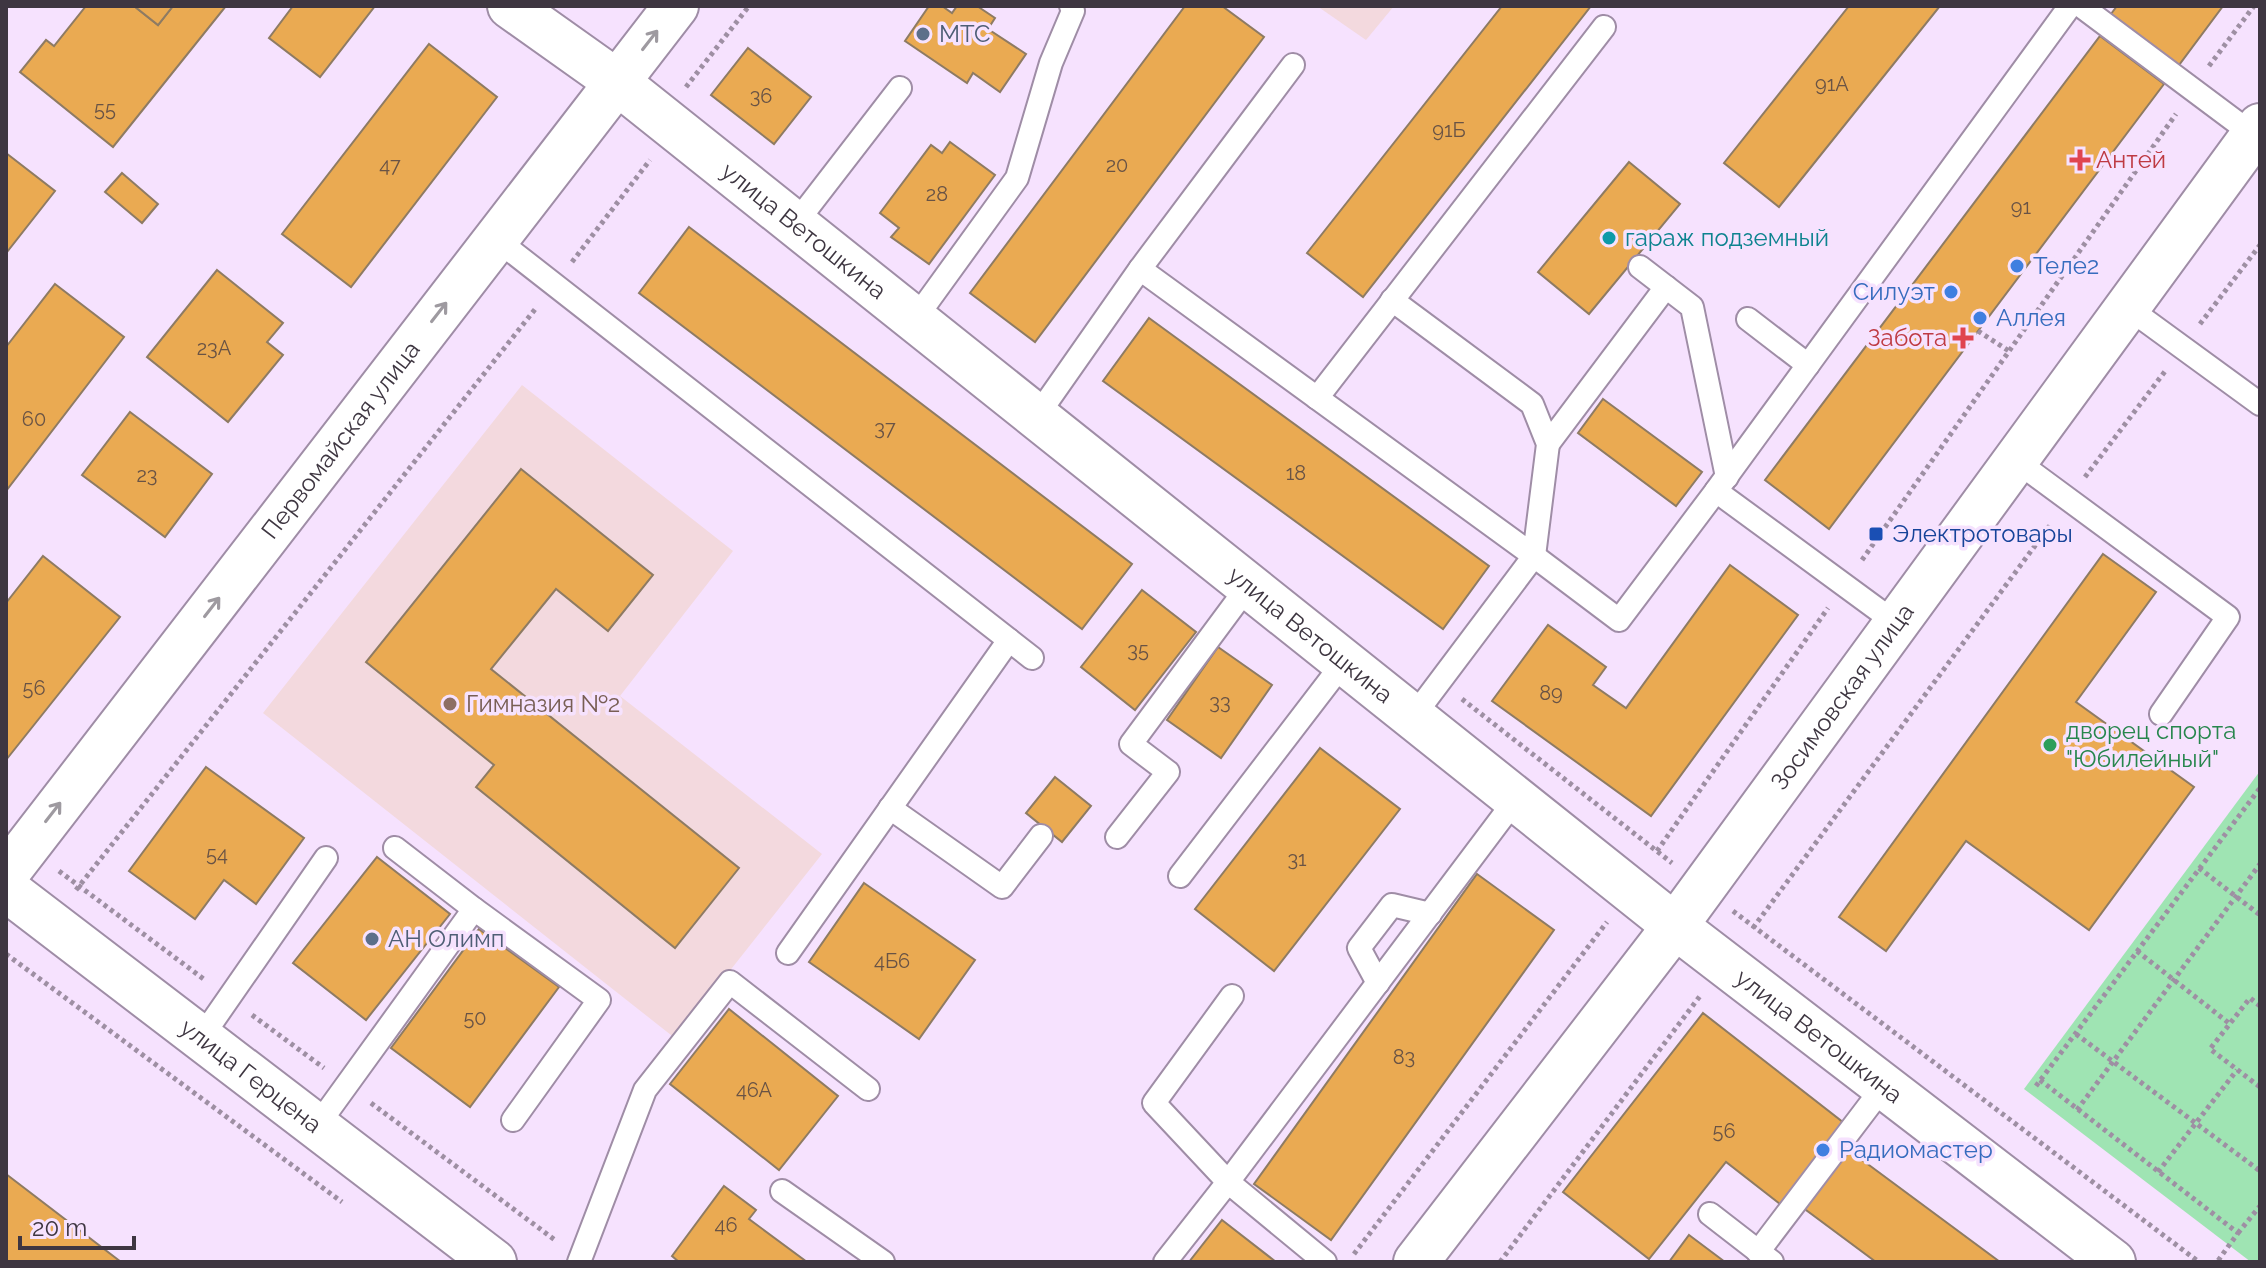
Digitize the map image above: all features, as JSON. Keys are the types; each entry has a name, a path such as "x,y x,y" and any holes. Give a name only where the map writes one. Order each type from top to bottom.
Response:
{"street":[{"name":"улица Ветошкина","path":"510,6 617,82 1675,926 2113,1262"},
{"name":"Первомайская улица","path":"16,861 676,6"},
{"name":"Зосимовская улица","path":"1416,1262 1675,926 2127,307 2258,134"},
{"name":"улица Герцена","path":"6,889 493,1262"}],"lane":[{"path":"915,319 1017,178 1051,63 1073,11 1071,6"},
{"path":"1140,269 1619,620 2070,6"},
{"path":"2081,6 2258,134"},
{"path":"1317,398 1604,27"},
{"path":"1037,416 1140,269 1293,65"},
{"path":"795,224 900,88"},
{"path":"496,239 1032,658"},
{"path":"1640,267 1692,307 1721,484 1844,585 1896,623"},
{"path":"1548,444 1666,287"},
{"path":"1392,300 1532,404 1548,444 1534,556 1413,717"},
{"path":"2127,307 2260,404"},
{"path":"1748,319 1808,365"},
{"path":"2015,460 2228,617 2161,714"},
{"path":"1117,837 1168,772 1131,744 1249,585"},
{"path":"788,953 1009,640"},
{"path":"1180,876 1344,662"},
{"path":"1165,1262 1516,799"},
{"path":"890,808 1002,887 1041,836"},
{"path":"395,848 599,1000 513,1120"},
{"path":"201,1038 326,858"},
{"path":"1378,983 1359,948 1367,937 1392,905 1430,914"},
{"path":"317,1126 474,909"},
{"path":"579,1260 645,1090 730,982 868,1089"},
{"path":"1232,996 1154,1103 1228,1182 1325,1262"},
{"path":"1710,1214 1765,1257 1884,1086"},
{"path":"782,1191 883,1262"}],"path":[{"path":"21,965 79,886 649,165 662,118 749,6"},
{"path":"1348,1262 1630,890 2254,6"},
{"path":"1500,1262 2260,245"},
{"path":"1978,331 2009,351"},
{"path":"1440,681 1703,887 2199,1262"},
{"path":"2238,1233 2038,1083 2260,788"},
{"path":"16,861 79,886 579,1260"},
{"path":"2077,1110 2260,864"},
{"path":"2199,868 2260,915"},
{"path":"2137,951 2230,1024"},
{"path":"6,954 348,1206"},
{"path":"2260,1006 2250,998 2210,1049 2260,1087"},
{"path":"2076,1034 2260,1171"},
{"path":"2158,1172 2237,1070"},
{"path":"2217,1262 2260,1206"}],"shaded area":[{"path":"1317,6 1394,6 1366,40"},
{"name":"Гимназия №2","path":"522,385 733,551 620,696 822,854 676,1039 263,713"}],"green space":[{"path":"2260,771 2260,1262 2251,1262 2024,1089"}],"building":[{"path":"86,6 134,6 158,25 173,6 226,6 113,147 20,72 46,40 54,46"},
{"path":"134,6 173,6 158,25"},
{"path":"293,6 375,6 320,77 269,38"},
{"path":"929,6 942,6 952,13 957,6 977,6 995,18 988,29 1026,54 1000,92 973,73 967,83 905,41"},
{"path":"1185,6 1222,6 1264,37 1035,342 970,293"},
{"path":"1502,6 1591,6 1363,297 1307,253"},
{"path":"1849,6 1940,6 1779,207 1724,163"},
{"path":"2117,6 2223,6 2179,65 2111,14"},
{"path":"2100,36 2164,84 1829,529 1765,480"},
{"path":"429,44 497,97 351,287 282,234"},
{"path":"748,48 811,97 774,144 711,95"},
{"path":"950,142 995,175 929,264 891,237 899,228 880,213 931,145 942,153"},
{"path":"6,153 55,191 7,252 6,251"},
{"name":"гараж подземный","path":"1629,162 1680,204 1589,314 1538,272"},
{"path":"122,173 158,204 142,223 105,192"},
{"path":"689,227 1132,564 1082,629 639,293"},
{"path":"217,270 283,323 267,342 283,355 228,422 147,357"},
{"path":"55,284 124,337 6,491 6,347"},
{"path":"1149,318 1489,566 1443,629 1103,381"},
{"path":"1603,399 1702,472 1676,506 1578,433"},
{"path":"130,412 212,474 165,537 82,475"},
{"path":"521,469 653,575 608,631 556,589 491,669 739,868 675,948 476,787 494,765 366,662"},
{"name":"дворец спорта \"Юбилейный\"","path":"2103,554 2156,592 2076,702 2194,787 2089,930 1966,841 1886,951 1839,917"},
{"path":"43,556 120,617 6,760 6,603"},
{"path":"1730,565 1798,615 1651,816 1492,701 1548,625 1606,667 1593,685 1626,708"},
{"path":"1142,590 1196,632 1135,710 1081,667"},
{"path":"1218,647 1272,685 1221,758 1167,720"},
{"path":"1320,748 1400,809 1274,971 1195,909"},
{"path":"206,767 304,838 256,904 224,880 195,919 129,871"},
{"path":"1055,777 1091,806 1062,842 1026,813"},
{"path":"377,857 450,914 366,1020 293,963"},
{"path":"1477,874 1554,930 1331,1240 1254,1184"},
{"path":"864,883 975,960 919,1039 809,962"},
{"path":"479,929 559,987 470,1107 391,1048"},
{"path":"729,1009 838,1096 779,1170 670,1084"},
{"path":"1703,1013 1844,1123 1780,1204 1726,1162 1649,1259 1563,1192"},
{"path":"1846,1148 2000,1262 1876,1262 1802,1207"},
{"path":"6,1174 121,1262 6,1262"},
{"path":"724,1186 756,1210 749,1219 807,1262 679,1262 672,1256"},
{"path":"1222,1220 1276,1262 1189,1262"},
{"path":"1689,1235 1725,1262 1669,1262"}],"place":[{"name":"МТС","path":"923,34"},
{"name":"Антей","path":"2080,160"},
{"name":"гараж подземный","path":"1609,238"},
{"name":"Теле2","path":"2017,266"},
{"name":"Силуэт","path":"1951,292"},
{"name":"Аллея","path":"1980,318"},
{"name":"Забота","path":"1963,338"},
{"name":"Электротовары","path":"1876,534"},
{"name":"Гимназия №2","path":"450,704"},
{"name":"дворец спорта \"Юбилейный\"","path":"2050,745"},
{"name":"АН Олимп","path":"372,939"},
{"name":"Радиомастер","path":"1823,1150"}]}
